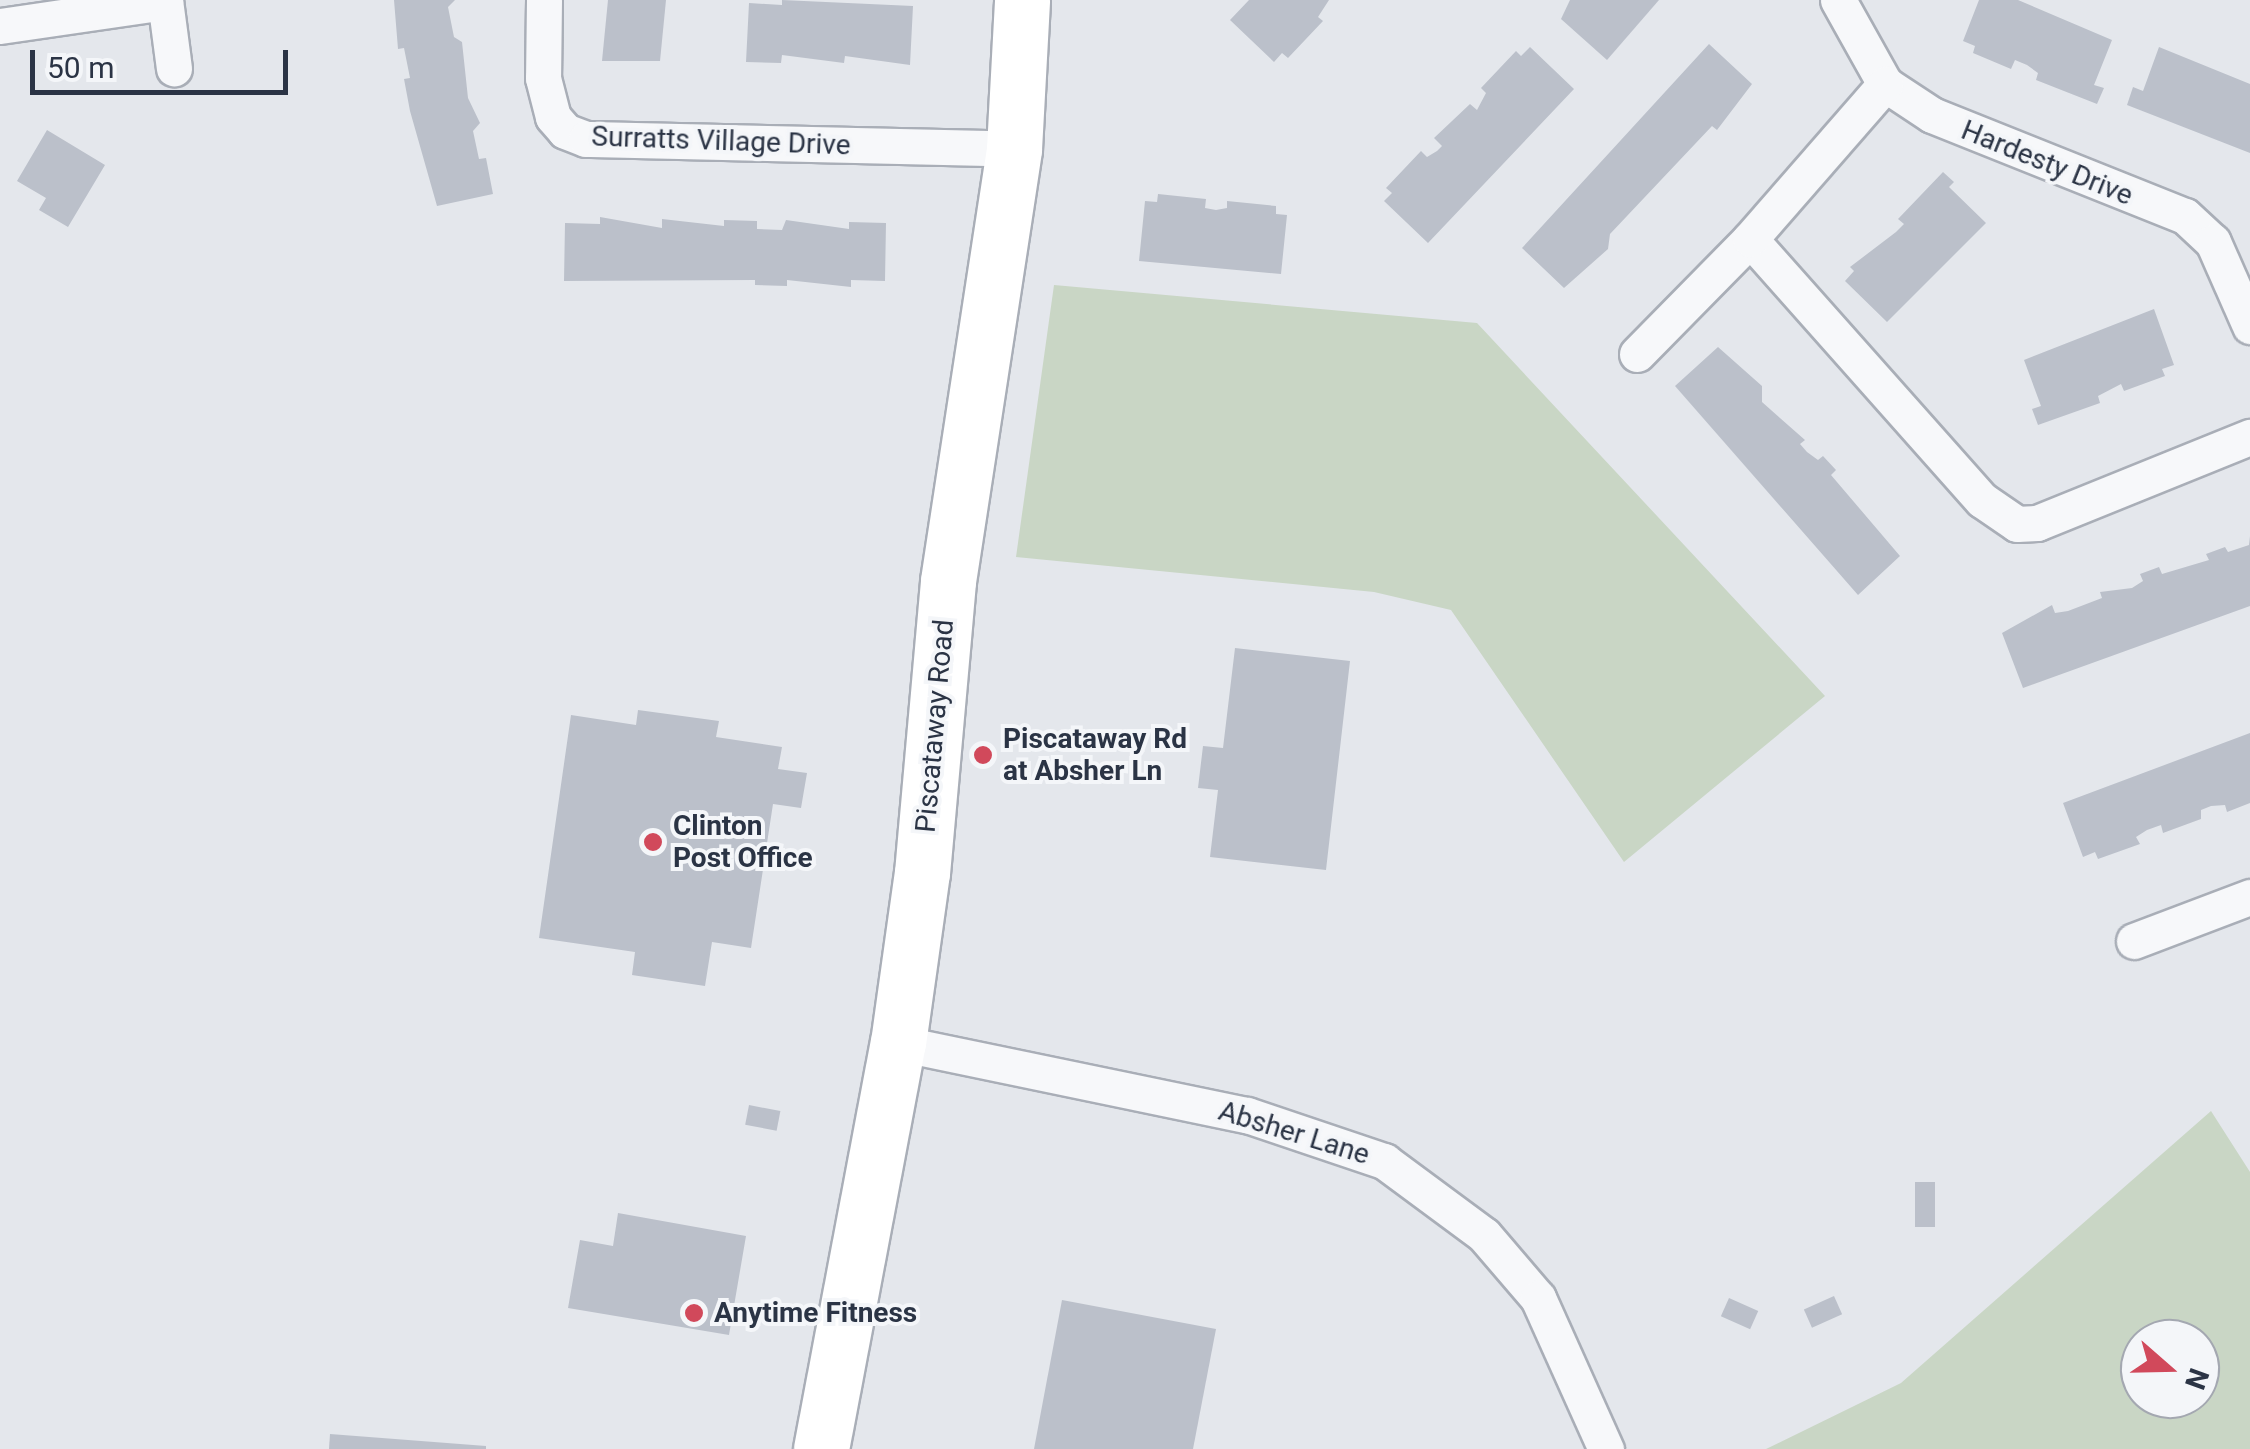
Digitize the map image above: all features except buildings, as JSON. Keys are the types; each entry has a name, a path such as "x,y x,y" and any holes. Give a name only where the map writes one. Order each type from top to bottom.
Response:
{"main road":[{"name":"Piscataway Road","path":"820,1449 898,1043 922,874 948,581 1014,149 1022,0"}],"street":[{"name":"Surratts Village Drive","path":"544,0 543,78 553,117 565,131 586,139 1014,149"},
{"path":"1637,354 1750,239 1886,84 1838,0"},
{"path":"0,26 165,1 174,68"},
{"name":"Hardesty Drive","path":"1886,84 1994,144 2185,216 2213,242 2250,326"},
{"path":"1750,239 1982,500 2018,524 2037,523 2250,437"},
{"path":"2134,941 2250,896"},
{"name":"Absher Lane","path":"898,1043 1247,1115 1384,1161 1484,1234 1538,1298 1606,1449"}],"green space":[{"path":"1054,285 1477,323 1825,696 1624,862 1451,610 1374,592 1016,557"},
{"path":"2211,1111 2250,1172 2250,1449 1766,1449 1901,1383"}],"place":[{"name":"Piscataway Rd at Absher Ln","path":"983,755"},
{"name":"Clinton Post Office","path":"653,842"},
{"name":"Anytime Fitness","path":"694,1313"}]}
